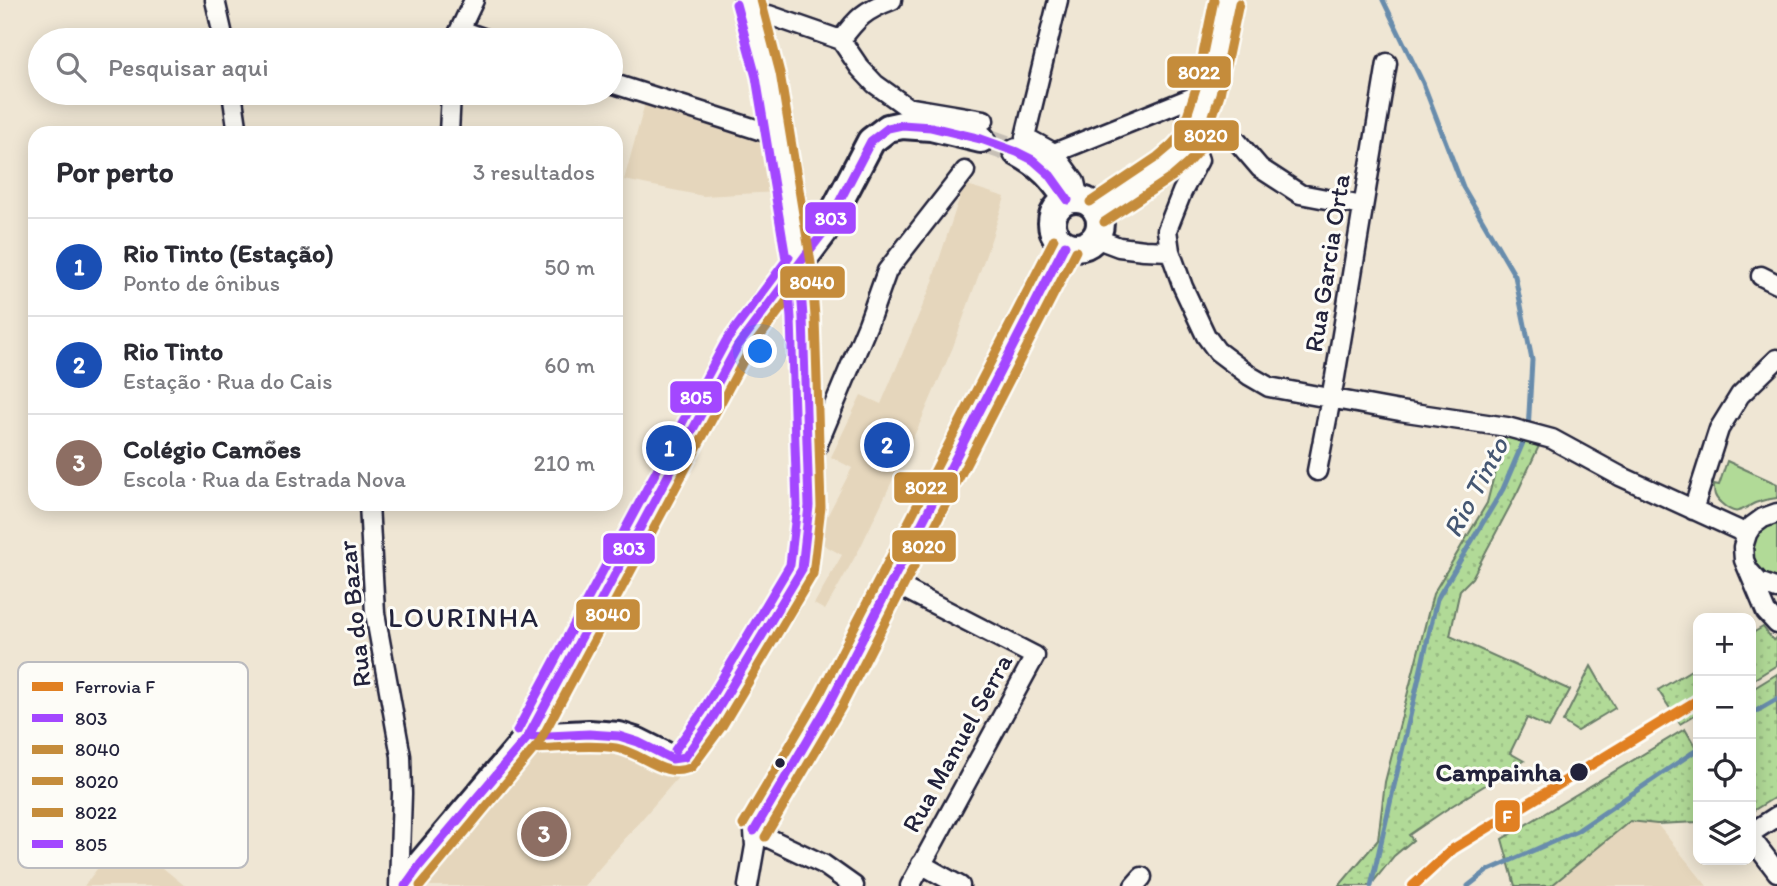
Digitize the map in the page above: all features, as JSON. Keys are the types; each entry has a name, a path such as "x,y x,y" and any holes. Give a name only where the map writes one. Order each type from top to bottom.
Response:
{"street":[{"path":"215,0 221,28"},
{"path":"461,28 474,0"},
{"path":"841,40 857,18 892,0"},
{"path":"1058,0 1025,138 1054,153 1076,182 1085,212 1089,243 1081,247 1073,247 1058,240 1052,225 1055,210 1085,212 1164,167 1179,155 1195,132 1208,91 1227,0"},
{"path":"751,9 841,40 875,84 907,107 982,130"},
{"path":"528,737 589,734 619,736 672,759 685,757 712,719 802,569 809,506 799,264 768,75 751,9"},
{"name":"Rua Garcia Orta","path":"1317,471 1387,63"},
{"path":"623,87 778,136"},
{"path":"1054,153 1208,91"},
{"path":"234,105 237,126"},
{"path":"449,126 450,105"},
{"path":"405,886 528,737 737,347 823,233 872,141 888,128 902,125 982,130"},
{"path":"1195,132 1236,140 1260,168 1300,194 1363,206"},
{"path":"1195,132 1199,160 1182,192 1167,230 1170,251 1206,336 1217,351 1241,370 1269,387 1507,427 1552,439 1620,476 1747,534"},
{"path":"1017,152 1033,160 1050,175 1119,247 1170,251"},
{"path":"808,468 887,271 965,171"},
{"path":"748,886 755,846 754,831 830,702 1065,244"},
{"path":"1693,510 1718,429 1740,395 1777,359"},
{"name":"Rua do Bazar","path":"369,511 375,613 401,756 399,886"},
{"path":"1777,513 1762,518 1752,527 1744,547 1744,560 1766,612 1777,624"},
{"path":"1750,572 1759,582 1777,589"},
{"name":"Rua Manuel Serra","path":"893,583 1035,656 910,886"},
{"path":"1756,832 1777,816"},
{"path":"754,831 823,864 854,886"},
{"path":"1756,843 1777,872"},
{"path":"921,864 960,886"}],"shaded area":[{"path":"645,103 768,143 779,192 703,196 624,180"},
{"path":"964,184 1005,197 953,347 921,421 860,548 825,610 814,604 842,555 815,540 852,468 831,457 861,395 881,404 934,279"},
{"path":"564,745 633,748 680,775 584,886 417,886 500,781 532,757"},
{"path":"1631,821 1657,824 1707,886 1551,886"},
{"path":"98,868 163,868 185,886 84,886"}],"green space":[{"path":"1504,436 1539,446 1472,578 1460,590 1450,636 1570,690 1549,728 1527,718 1510,753 1524,761 1409,835 1413,840 1394,856 1370,886 1339,886 1378,840 1385,782 1433,594 1487,503"},
{"path":"1727,461 1777,484 1777,498 1758,502 1738,511 1726,507 1716,497 1714,484 1719,485"},
{"path":"1777,523 1777,579 1759,567 1753,551 1759,534"},
{"path":"1763,627 1773,640 1777,638 1777,665 1756,678 1756,676 1756,631"},
{"path":"1591,666 1615,708 1577,731 1563,722"},
{"path":"1693,669 1693,716 1680,724 1658,690"},
{"path":"1777,674 1777,796 1756,809 1756,739 1756,687"},
{"path":"1685,729 1693,743 1693,822 1657,824 1630,821 1551,886 1515,886 1502,839"}],"waterway":[{"name":"Rio Tinto","path":"1371,886 1437,599 1503,489 1528,431 1532,360 1515,276 1463,187 1423,83 1383,0"},
{"path":"1756,711 1777,699"},
{"path":"1468,886 1487,871 1577,831 1693,752"}],"tunnel":[{"path":"981,139 1017,152"}],"rail line":[{"name":"F","path":"1413,886 1453,849 1693,703"}],"transit line":[{"name":"8040","path":"420,886 534,749 585,746 616,748 663,768 682,770 692,767 723,725 813,574 821,507 811,263 780,73 761,0"},
{"name":"8022","path":"1090,202 1157,157 1181,134 1196,88 1214,0"},
{"name":"8020","path":"1104,222 1172,177 1203,146 1220,94 1239,3"},
{"name":"805","path":"675,750 702,712 790,565 797,506 787,265 756,77 736,4"},
{"name":"803","path":"405,886 528,737 589,734 619,736 672,759 685,757 712,719 802,569 809,506 799,264 823,233 871,141 888,128 902,125 931,127 981,139 1033,160 1050,175 1068,200"},
{"name":"8022","path":"743,825 819,696 1054,239"},
{"name":"803","path":"503,766 528,737 737,347 814,244"},
{"name":"803","path":"754,831 830,702 1065,245"},
{"name":"8020","path":"765,837 841,708 1076,251"},
{"name":"805","path":"517,731 726,341 789,257"},
{"name":"8040","path":"511,776 539,743 747,354 809,271"}],"place":[{"name":"Rio Tinto","path":"887,445"},
{"name":"Rio Tinto (Estação)","path":"669,448"},
{"name":"Campainha","path":"1579,772"},
{"name":"Colégio Camões","path":"544,834"}],"district":[{"name":"LOURINHA","path":"464,617"}]}
